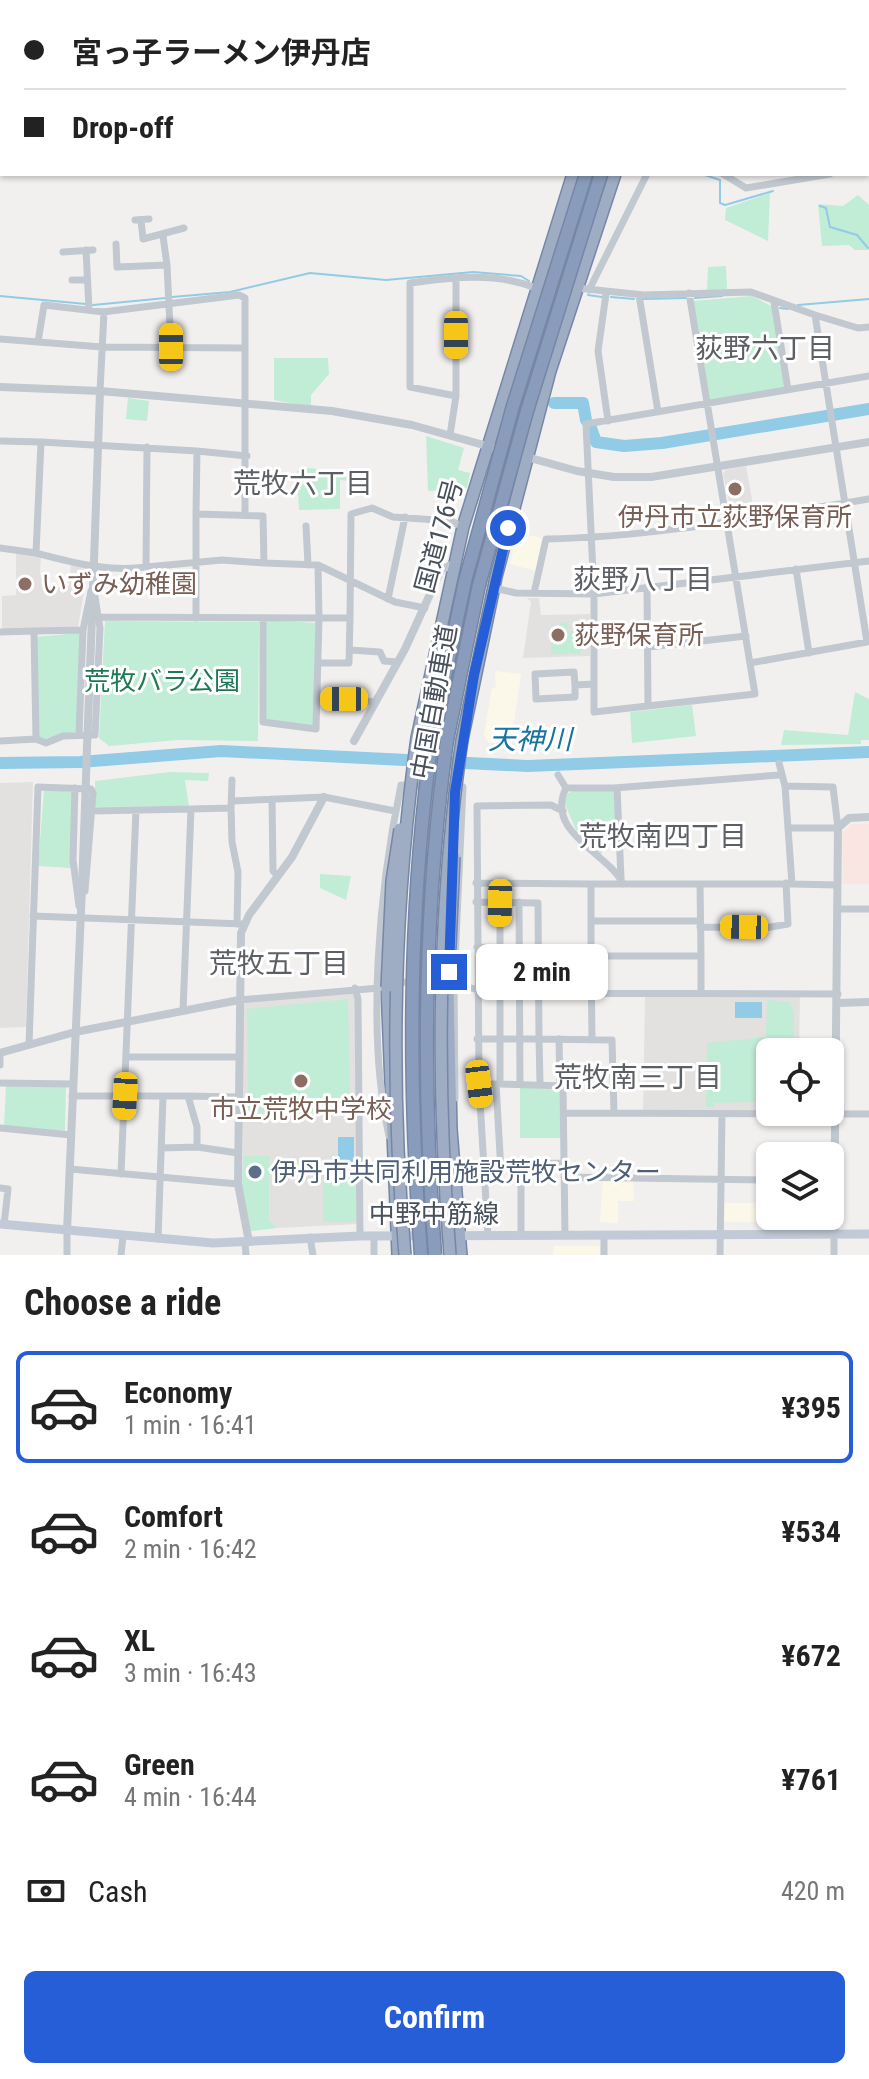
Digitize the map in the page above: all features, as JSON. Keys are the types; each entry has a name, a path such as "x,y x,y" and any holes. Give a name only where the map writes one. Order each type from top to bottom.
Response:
{"highway":[{"name":"国道176号","path":"405,1255 396,1040 397,954 417,738 463,527 572,176"},
{"name":"中国自動車道","path":"421,1255 411,1085 411,954 417,865 432,738 465,581 513,406 585,176"},
{"name":"中国自動車道","path":"435,1255 427,1131 426,954 431,866 447,740 479,585 527,411 600,176"},
{"path":"450,1255 442,1130 440,969 462,740 495,582 550,371 583,289 614,176"},
{"path":"398,1255 382,986 395,858 411,779"},
{"path":"455,792 451,1129 461,1255"}],"main road":[{"name":"中野中筋線","path":"2,1225 158,1239 247,1243 360,1236 869,1234"}],"street":[{"path":"646,176 583,289 606,294 639,295 751,292 815,315 869,327"},
{"path":"726,176 746,188 818,176"},
{"path":"142,219 143,239 184,228"},
{"path":"163,236 171,302 171,347"},
{"path":"116,244 114,267 167,265"},
{"path":"63,252 90,250 87,280 89,309"},
{"path":"456,396 410,387 410,283 456,278 517,280 536,288"},
{"path":"450,435 456,396 456,278"},
{"path":"72,280 87,280"},
{"path":"689,293 707,403 713,434 755,694 594,712 594,594 586,424 608,421 707,403 869,376"},
{"path":"606,294 598,351 608,421"},
{"path":"38,342 44,305 103,312 239,295 245,298 245,515"},
{"path":"639,295 658,412"},
{"path":"774,302 788,390"},
{"path":"79,735 83,630 94,568 103,312"},
{"path":"750,663 868,643 815,315"},
{"path":"0,339 102,347 245,348"},
{"path":"0,387 100,391 364,416 450,435 588,473 641,478 869,442"},
{"path":"0,441 98,443 247,456"},
{"path":"36,553 41,442"},
{"path":"146,567 147,447"},
{"path":"196,618 197,451"},
{"path":"534,593 546,539 590,538 727,522 869,499"},
{"path":"319,663 349,663 351,514 372,508 393,517 451,521 463,527"},
{"path":"196,514 264,518 264,563"},
{"path":"388,599 405,517"},
{"path":"306,526 308,565"},
{"path":"0,548 116,571 195,562 318,565 388,599 425,608"},
{"path":"354,741 425,608 441,570 453,564 495,582 534,593 594,594 869,561"},
{"path":"263,618 263,722 316,729 319,699 318,565"},
{"path":"796,569 809,653"},
{"path":"0,741 36,739 46,743 63,736 95,735 96,617 93,583"},
{"path":"647,587 648,706"},
{"path":"96,617 350,618"},
{"path":"67,1255 86,768 96,617"},
{"path":"0,632 83,630"},
{"path":"34,631 36,739"},
{"path":"649,647 746,636"},
{"path":"350,650 375,650 380,652 384,661 397,662"},
{"path":"574,672 575,685 575,697 536,699 535,674 574,672"},
{"path":"575,685 594,684"},
{"path":"319,699 375,702"},
{"path":"591,921 765,928 788,924 788,828 785,786 779,775 779,763"},
{"path":"558,775 566,788"},
{"path":"566,788 617,788 779,775"},
{"path":"232,780 232,842 238,872 240,924 238,1184 246,1255"},
{"path":"382,986 385,874 401,785 463,787 451,986"},
{"path":"785,786 833,787 838,828 838,1038"},
{"path":"29,1045 38,787 91,789 90,864 80,917"},
{"path":"75,788 73,860 80,917"},
{"path":"566,788 561,799 563,811 582,844 622,881"},
{"path":"617,788 622,881"},
{"path":"93,811 191,809 272,799 324,797 395,811"},
{"path":"240,924 278,876 324,797"},
{"path":"272,799 273,871 278,876"},
{"path":"488,1236 477,1039 477,806 551,805 563,811"},
{"path":"183,1011 191,809"},
{"path":"121,1174 136,810"},
{"path":"788,828 838,828 849,818 869,817"},
{"path":"476,883 591,884 622,881 837,885"},
{"path":"591,884 592,1040"},
{"path":"700,884 701,993"},
{"path":"476,902 538,903 540,1083"},
{"path":"519,902 520,1084"},
{"path":"485,1173 501,1172 498,1084 500,903"},
{"path":"837,909 869,909"},
{"path":"33,916 240,924"},
{"path":"477,947 520,948"},
{"path":"591,956 701,956"},
{"path":"0,1065 0,1053 75,1032 239,1000 382,986 451,986 499,993 701,993 869,1002"},
{"path":"355,988 358,999 363,1201 360,1236"},
{"path":"477,1039 612,1040 614,1113"},
{"path":"559,1039 560,1084 564,1091 565,1113 565,1235"},
{"path":"127,1057 239,1057"},
{"path":"0,1083 73,1084"},
{"path":"479,1084 560,1084"},
{"path":"72,1096 238,1097"},
{"path":"188,1096 197,1127 197,1147"},
{"path":"158,1239 163,1097"},
{"path":"565,1113 756,1114"},
{"path":"720,1255 722,1114"},
{"path":"844,1114 869,1114"},
{"path":"834,1255 837,1126"},
{"path":"0,1128 71,1135"},
{"path":"484,1145 501,1145"},
{"path":"161,1148 197,1147 238,1153"},
{"path":"521,1235 521,1164 564,1163"},
{"path":"70,1169 238,1184"},
{"path":"564,1177 756,1180"},
{"path":"0,1188 8,1189 2,1225"},
{"path":"781,1230 781,1234"},
{"path":"604,1235 604,1255"},
{"path":"121,1255 123,1236"},
{"path":"374,1236 374,1255"},
{"path":"310,1237 313,1255"}],"shaded area":[{"path":"746,466 755,516 733,520 723,474 725,470"},
{"path":"518,532 544,539 536,571 510,564"},
{"path":"16,551 41,557 40,574 46,589 69,586 71,564 88,569 78,627 2,630 2,596 16,595"},
{"name":"荻野保育所","path":"527,598 539,598 541,615 590,614 590,656 523,658 531,602"},
{"path":"495,671 521,674 511,743 489,743 484,735 492,688 496,688"},
{"path":"33,782 26,1027 0,1028 0,783"},
{"path":"851,824 869,824 869,884 843,884 842,834"},
{"name":"市立荒牧中学校","path":"353,990 358,1002 359,1224 277,1228 269,1220 270,1157 243,1156 243,1007 246,1002"},
{"path":"645,997 800,997 799,1038 756,1038 756,1111 643,1112"},
{"path":"603,1181 633,1181 634,1201 618,1201 618,1223 600,1222"},
{"path":"724,1203 756,1203 756,1222 724,1222"},
{"path":"554,1246 599,1246 601,1255 553,1255"}],"green space":[{"path":"770,193 768,241 725,220 726,208"},
{"path":"858,195 869,205 869,250 855,250 849,245 822,246 818,204 843,206"},
{"path":"726,266 727,289 707,290 708,267"},
{"path":"752,296 773,307 785,388 710,400 693,301"},
{"path":"274,358 328,358 329,374 311,395 311,407 274,400"},
{"path":"128,398 149,401 147,421 126,419"},
{"path":"426,436 464,448 458,470 470,473 467,488 428,491"},
{"path":"309,468 359,475 359,482 340,480 340,509 299,510 297,471"},
{"path":"266,620 316,623 313,726 266,720"},
{"name":"荒牧バラ公園","path":"105,621 259,622 258,741 178,740 109,746 99,738"},
{"path":"567,622 568,631 575,631 575,638 581,639 581,654 551,654 551,638 560,638 560,623"},
{"path":"81,635 77,730 75,734 46,741 39,738 36,637"},
{"path":"855,692 869,699 869,740 861,740 861,744 781,745 784,730 848,735"},
{"path":"692,705 696,736 632,743 630,712"},
{"path":"170,772 209,773 208,781 185,780 189,806 95,807 95,781"},
{"path":"44,789 73,792 71,868 38,866"},
{"path":"577,790 616,791 618,842 601,844 602,857 578,835 564,802 568,793"},
{"path":"320,874 351,876 346,900 320,888"},
{"path":"348,999 350,1098 342,1100 339,1113 248,1112 247,1009"},
{"path":"767,1000 790,1002 794,1014 794,1038 756,1038 766,1037"},
{"path":"756,1038 756,1102 714,1103 714,1107 706,1107 707,1043"},
{"path":"6,1086 66,1087 65,1131 4,1126"},
{"path":"520,1087 561,1090 561,1138 520,1138"},
{"path":"243,1156 270,1156 269,1220 277,1228 251,1231 242,1186"},
{"path":"356,1173 356,1222 323,1222 323,1174"}],"water":[{"path":"735,1002 762,1002 762,1018 735,1018"},
{"path":"338,1137 354,1137 354,1164 338,1164"}],"waterway":[{"path":"708,176 720,180 720,203 725,205 773,191"},
{"path":"820,206 826,208 830,227 857,235 868,248"},
{"path":"172,297 230,292 310,273 386,280 473,272 521,276 529,281"},
{"path":"588,295 602,297"},
{"path":"0,296 86,304"},
{"path":"695,298 722,296"},
{"path":"611,297 634,299"},
{"path":"93,305 166,298"},
{"path":"643,299 686,298"},
{"path":"798,305 869,299"},
{"path":"780,308 788,309"},
{"path":"554,403 583,403 586,420"},
{"path":"591,428 596,442 624,446 662,443 869,409"},
{"name":"天神川","path":"0,763 80,762 221,751 528,766 869,752"}],"place":[{"name":"伊丹市立荻野保育所","path":"735,489"},
{"name":"いずみ幼稚園","path":"25,584"},
{"name":"荻野保育所","path":"558,635"},
{"name":"市立荒牧中学校","path":"301,1081"},
{"name":"伊丹市共同利用施設荒牧センター","path":"255,1172"}],"district":[{"name":"荻野六丁目","path":"765,348"},
{"name":"荒牧六丁目","path":"303,483"},
{"name":"荻野八丁目","path":"643,579"},
{"name":"荒牧南四丁目","path":"663,836"},
{"name":"荒牧五丁目","path":"279,963"},
{"name":"荒牧南三丁目","path":"638,1077"}],"route":[{"path":"449,972 455,792 474,675 508,528"}]}
